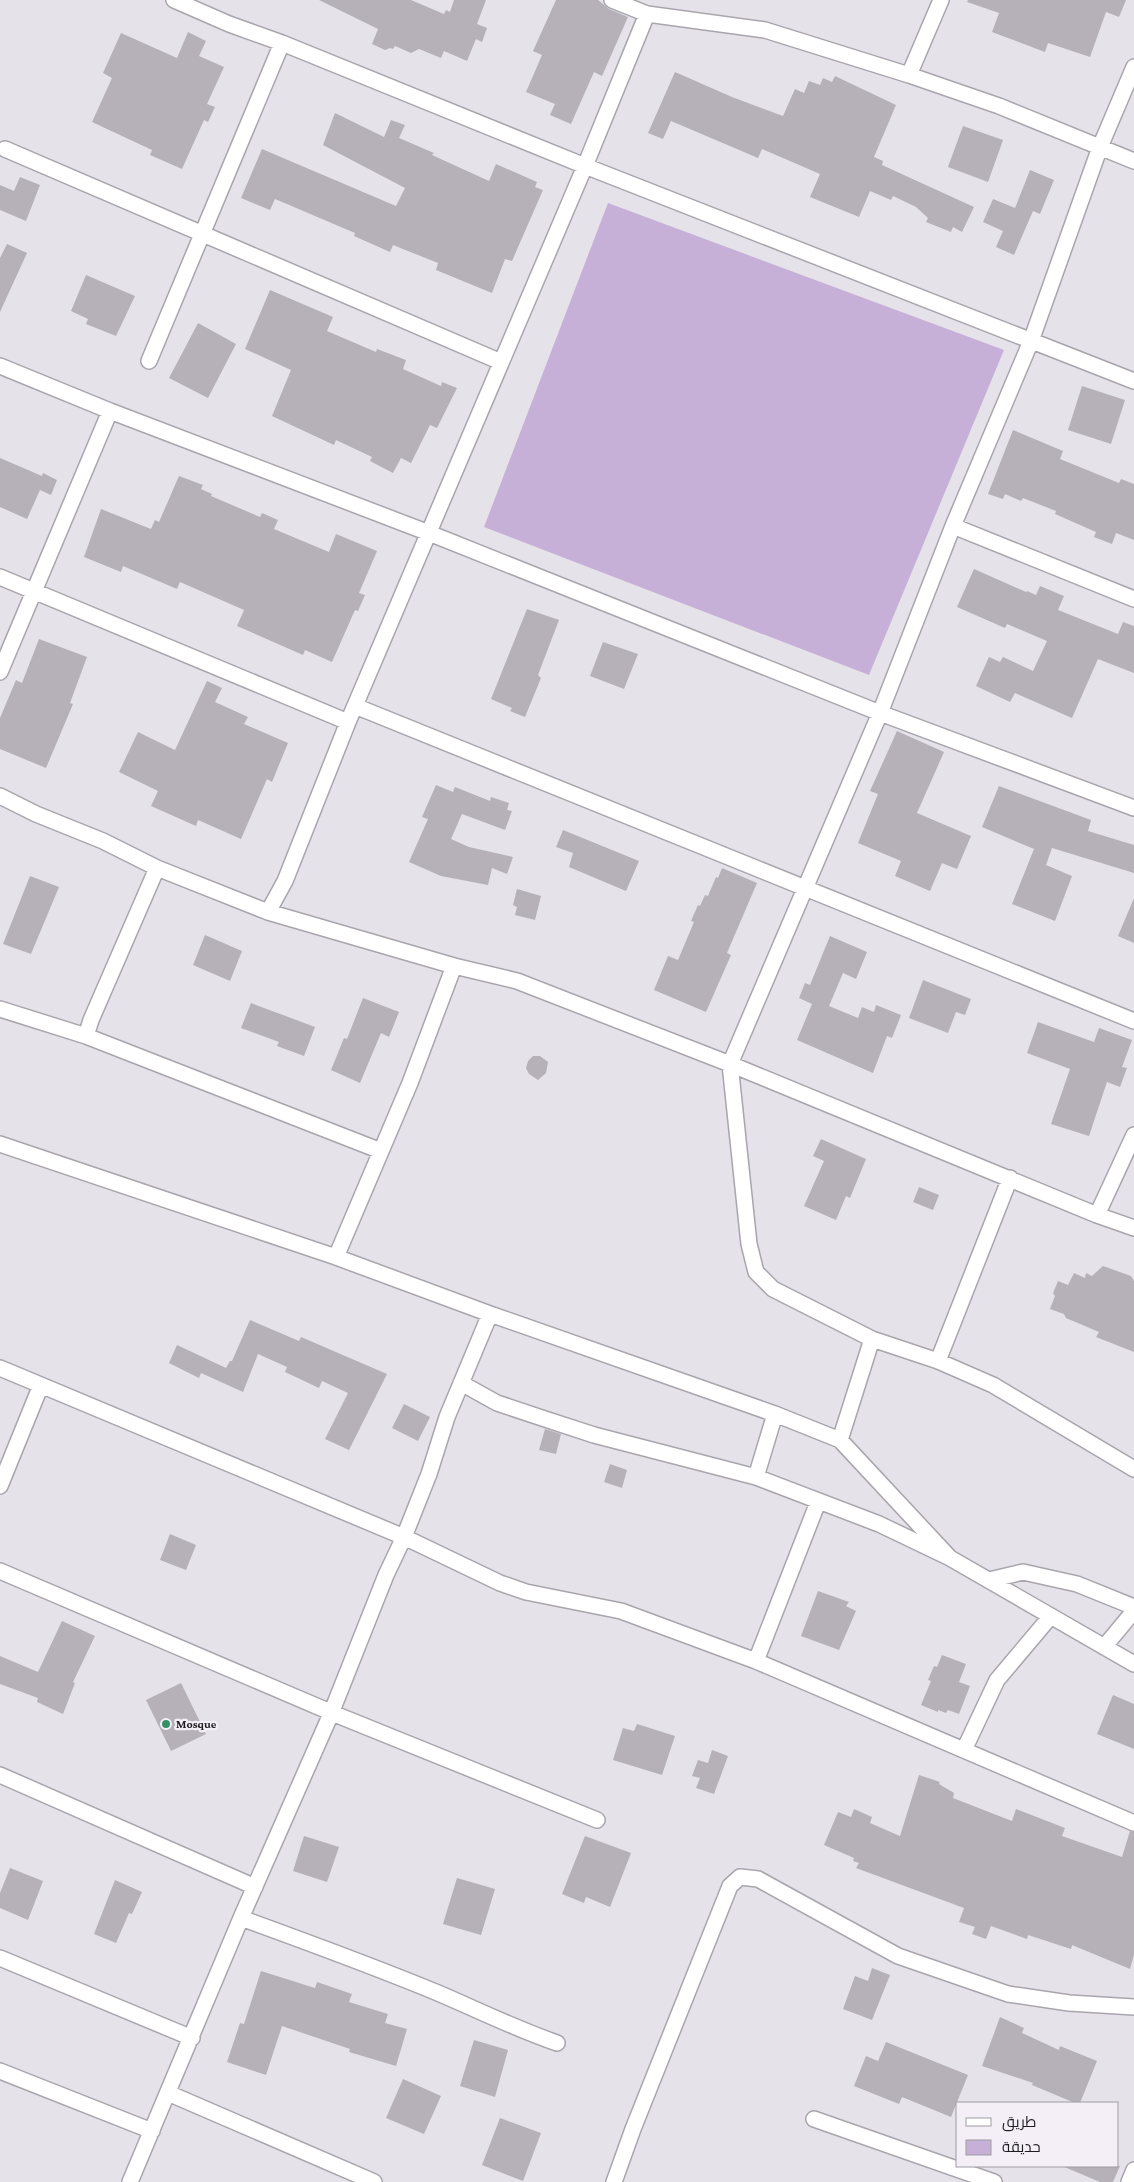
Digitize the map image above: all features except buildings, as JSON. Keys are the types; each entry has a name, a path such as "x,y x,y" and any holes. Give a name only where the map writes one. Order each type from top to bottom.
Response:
{"street":[{"path":"174,0 229,24 282,43 585,166 1134,381"},
{"path":"612,0 647,14 765,30 999,106 1134,161"},
{"path":"909,76 941,0"},
{"path":"268,912 284,881 348,722 585,166 647,14"},
{"path":"149,361 282,43"},
{"path":"1134,67 1100,147 1030,341 953,526 880,713 804,887 766,982 730,1064 749,1244 756,1272 773,1289 872,1339 938,1361 993,1385 1134,1469"},
{"path":"6,149 501,362"},
{"path":"0,366 110,411 429,533 880,713 1134,808"},
{"path":"0,672 110,411"},
{"path":"953,526 1134,599"},
{"path":"0,577 348,722"},
{"path":"355,706 1134,1021"},
{"path":"0,796 36,814 103,841 157,868 268,912 454,966 517,981 730,1064 1097,1215 1134,1228"},
{"path":"86,1036 157,868"},
{"path":"336,1257 410,1083 454,966"},
{"path":"0,1009 86,1036 381,1152"},
{"path":"1097,1215 1134,1135"},
{"path":"0,1144 336,1257 490,1314 775,1414 840,1440 950,1558"},
{"path":"938,1361 1010,1178"},
{"path":"130,2182 241,1918 332,1712 386,1575 404,1537 461,1383 490,1314"},
{"path":"840,1440 872,1339"},
{"path":"0,1368 404,1537 500,1583 526,1592 621,1611 756,1660 1134,1823"},
{"path":"461,1383 497,1402 594,1435 756,1477 879,1524 950,1558 1134,1664"},
{"path":"0,1486 41,1385"},
{"path":"756,1477 775,1414"},
{"path":"756,1660 818,1502"},
{"path":"0,1571 332,1712 597,1820"},
{"path":"989,1580 1023,1572 1077,1584 1134,1607"},
{"path":"1104,1647 1134,1611"},
{"path":"964,1750 997,1680 1051,1616"},
{"path":"0,1775 255,1887"},
{"path":"614,2182 632,2129 730,1886 740,1877 758,1879 898,1956 1008,1994 1069,2003 1134,2008"},
{"path":"241,1918 348,1957 518,2029 557,2043"},
{"path":"0,1958 192,2038"},
{"path":"0,2071 152,2131"},
{"path":"168,2093 374,2182"},
{"path":"814,2119 994,2182"},
{"path":"1129,2182 1134,2170"}],"green space":[{"path":"608,203 1004,350 869,675 484,527"}],"place":[{"name":"Mosque","path":"166,1724"}]}
